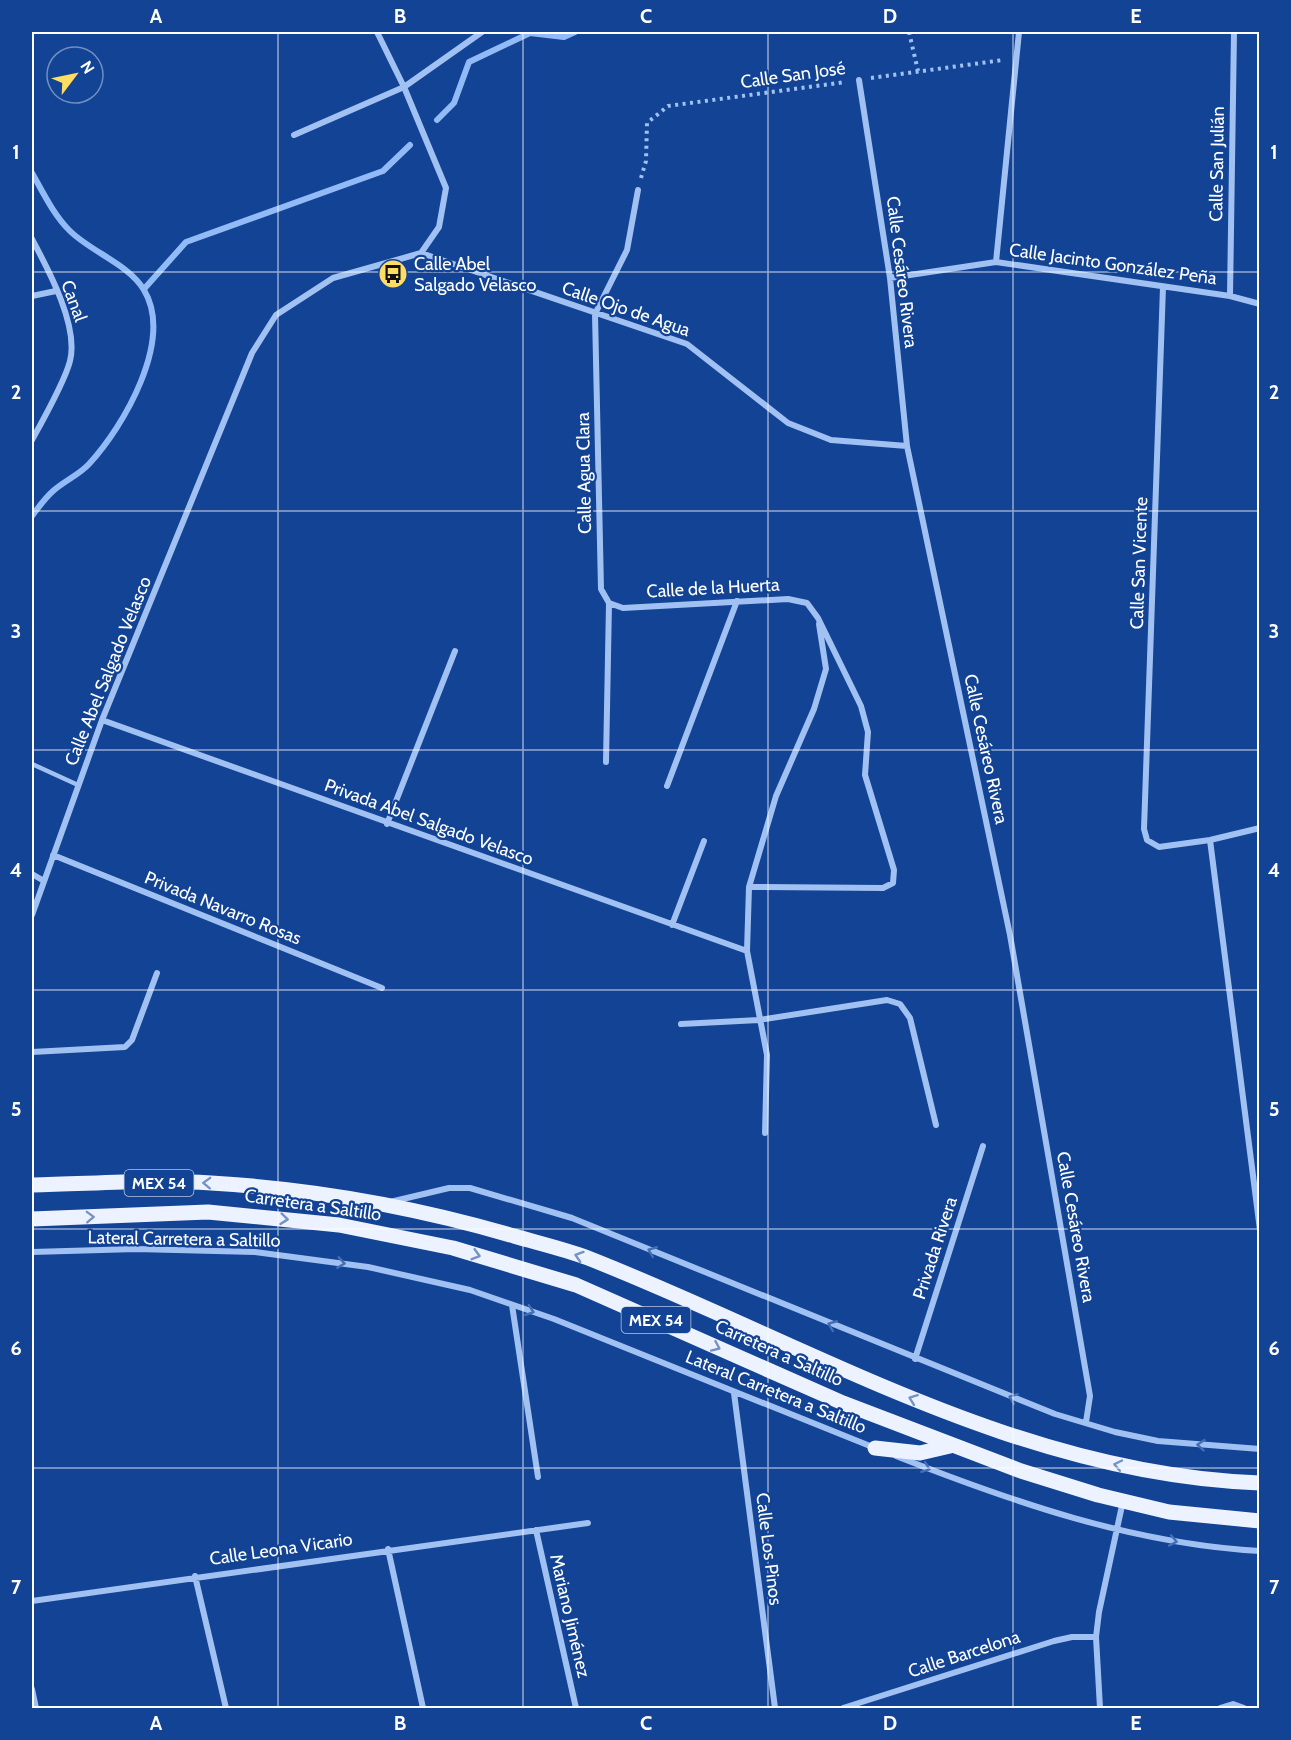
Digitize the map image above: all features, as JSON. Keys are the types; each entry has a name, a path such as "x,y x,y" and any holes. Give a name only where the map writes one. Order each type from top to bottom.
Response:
{"main road":[{"name":"Carretera a Saltillo","path":"32,1185 209,1183 343,1196 459,1220 586,1257 854,1376 1027,1440 1139,1469 1260,1483"},
{"name":"Carretera a Saltillo","path":"32,1219 208,1212 339,1225 453,1248 576,1285 843,1403 950,1446 1054,1481 1123,1501 1200,1517 1260,1521"},
{"path":"875,1448 920,1453 950,1446"}],"street":[{"path":"377,32 404,87 446,188 439,227 421,253"},
{"path":"294,135 404,87 482,32"},
{"path":"996,262 1018,32"},
{"name":"Calle San Julián","path":"1230,296 1234,32"},
{"name":"Calle Cesáreo Rivera","path":"860,80 890,278 907,446 1010,935 1090,1396 1086,1422"},
{"name":"Calle Agua Clara","path":"606,762 609,603 601,589 595,314 627,250 638,190"},
{"name":"Canal","path":"32,239 67,316 71,339 70,361 32,440"},
{"name":"Calle Ojo de Agua","path":"421,253 687,344 788,423 831,440 907,446"},
{"name":"Calle Abel Salgado Velasco","path":"32,915 102,720 252,353 276,315 333,278 421,253"},
{"name":"Calle Jacinto González Peña","path":"890,278 996,262 1230,296 1260,304"},
{"name":"Calle San Vicente","path":"1163,287 1144,829 1147,840 1159,847 1210,840"},
{"path":"32,296 56,291"},
{"name":"Calle de la Huerta","path":"609,603 622,608 788,599 807,603 818,618 861,706 868,732 865,775 894,870 893,883 883,888 749,887"},
{"path":"667,786 737,601"},
{"path":"765,1132 767,1055 747,951 749,887 776,796 814,708 826,669 818,618"},
{"path":"387,824 455,651"},
{"name":"Privada Abel Salgado Velasco","path":"102,720 387,824 747,951"},
{"path":"1260,828 1210,840 1260,1230"},
{"path":"672,925 704,841"},
{"name":"Privada Navarro Rosas","path":"53,855 382,988"},
{"path":"32,874 44,880"},
{"path":"32,1052 125,1047 132,1040 157,973"},
{"path":"681,1024 759,1020 887,1000 900,1004 910,1018 936,1125"},
{"name":"Privada Rivera","path":"915,1359 983,1146"},
{"path":"383,1204 449,1188 481,1191 572,1218 1055,1414 1115,1432 1158,1441 1260,1449"},
{"name":"Lateral Carretera a Saltillo","path":"32,1252 136,1249 255,1252 368,1267 470,1290 644,1355 734,1393 988,1492 1116,1529 1178,1542 1260,1551"},
{"path":"512,1305 538,1477"},
{"name":"Calle Los Pinos","path":"734,1393 775,1708"},
{"path":"1100,1708 1096,1637 1123,1501"},
{"name":"Calle Leona Vicario","path":"32,1601 195,1576 588,1523"},
{"name":"Mariano Jiménez","path":"536,1530 576,1708"},
{"path":"388,1549 423,1708"},
{"path":"195,1576 226,1708"},
{"name":"Calle Barcelona","path":"843,1708 1054,1641 1072,1636 1096,1637"},
{"path":"32,1689 36,1708"},
{"path":"1220,1708 1233,1704 1244,1708"}],"lane":[{"path":"32,764 78,785"}],"path":[{"path":"909,32 918,71"},
{"name":"Calle San José","path":"638,190 646,161 647,123 668,106 1016,58"}],"waterway":[{"path":"437,120 454,103 469,62 530,33 564,37 575,32"},
{"path":"144,289 186,242 383,171 410,145"},
{"path":"32,173 63,224 77,238 129,273 144,290 152,310 153,333 149,357 141,382 117,428 89,464 53,491 32,516"}],"place":[{"name":"Calle Abel Salgado Velasco","path":"393,274"}]}
